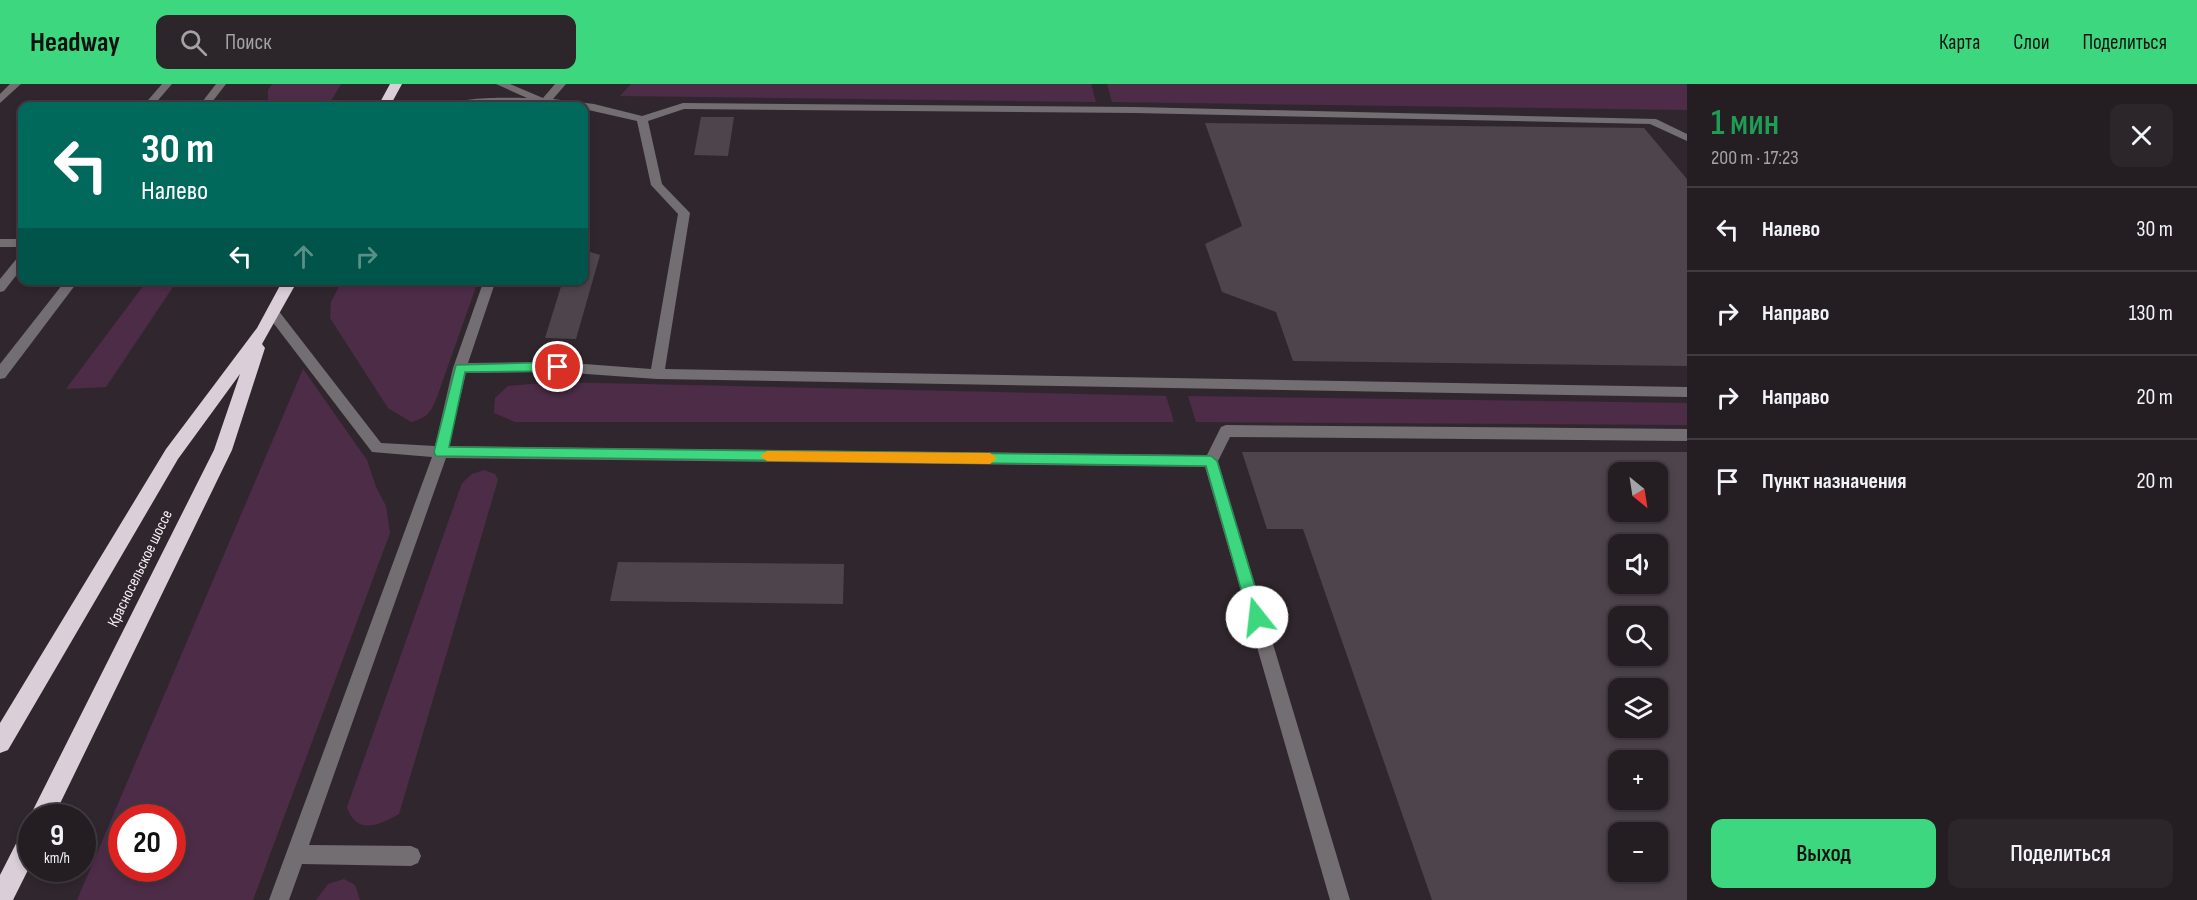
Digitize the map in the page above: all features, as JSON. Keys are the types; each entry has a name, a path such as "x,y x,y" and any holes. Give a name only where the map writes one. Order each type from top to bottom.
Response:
{"highway":[{"path":"386,102 396,84"},
{"name":"Красносельское шоссе","path":"0,743 172,454 263,332 288,285"},
{"name":"Красносельское шоссе","path":"48,804 223,450 263,332"},
{"path":"0,900 18,864"}],"lane":[{"path":"0,100 16,84"},
{"path":"151,102 167,84"},
{"path":"207,102 221,84"},
{"path":"501,84 541,102"},
{"path":"547,102 561,84"},
{"path":"483,102 498,100 522,102"},
{"path":"588,107 603,108 642,119 682,106 1135,110 1652,121 1687,138"},
{"path":"642,119 657,185 684,213 657,374"},
{"path":"0,243 18,243"},
{"path":"0,288 18,265"},
{"path":"0,374 69,285"},
{"path":"279,900 441,452 460,368 488,285"},
{"path":"273,313 377,447 441,452 1211,461"},
{"path":"460,368 558,367 657,374 1687,392"},
{"path":"1340,900 1211,461 1226,431 1687,435"},
{"path":"295,854 411,856"}],"shaded area":[{"path":"272,84 341,84 330,102 268,102 268,90"},
{"path":"631,84 1091,84 1096,102 620,96"},
{"path":"1107,84 1687,84 1687,110 1112,102"},
{"path":"144,285 174,285 106,387 66,389"},
{"path":"340,285 477,285 437,397 425,416 411,422 388,408 330,318 331,302"},
{"path":"303,369 367,460 376,487 386,506 390,533 253,900 77,900 85,882 96,882 96,855 108,827 108,882 186,882 186,804 118,804"},
{"path":"554,382 1166,396 1174,422 515,422 494,413 495,398 508,386"},
{"path":"1188,396 1687,403 1687,425 1196,422"},
{"path":"484,470 495,474 498,480 399,814 383,822 368,826 362,825 351,816 347,807 462,483 472,474"},
{"path":"344,879 355,885 360,900 316,900 328,884"}],"building":[{"path":"701,117 734,117 728,156 694,155"},
{"path":"1205,123 1644,128 1687,179 1687,366 1293,361 1276,312 1222,292 1205,244 1242,226"},
{"path":"588,251 600,255 576,339 545,338 561,285 588,285"},
{"path":"1242,452 1687,452 1687,900 1432,900 1303,529 1267,529"},
{"path":"618,562 844,564 843,604 610,601"}],"slow traffic":[{"path":"767,456 990,458"}],"route":[{"path":"558,367 460,368 441,452 1211,461 1257,617"}]}
